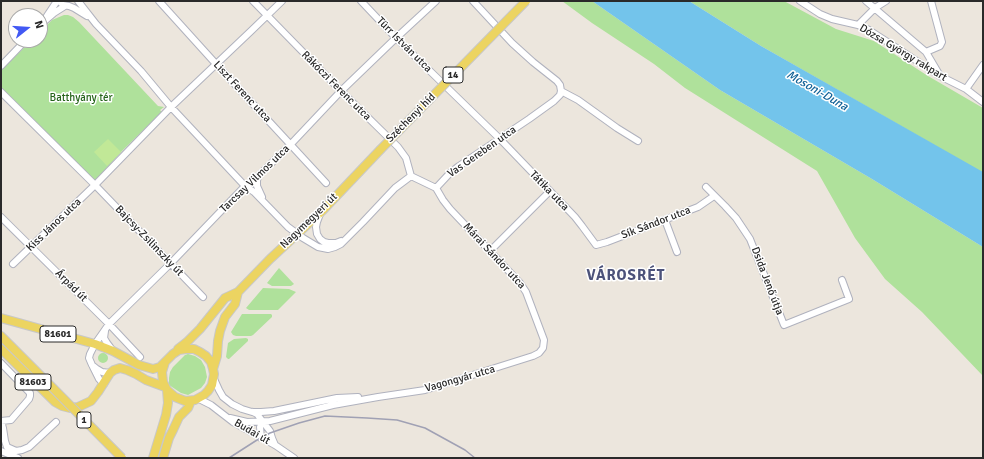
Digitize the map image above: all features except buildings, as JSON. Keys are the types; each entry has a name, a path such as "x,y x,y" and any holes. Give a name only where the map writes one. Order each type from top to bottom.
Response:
{"main road":[{"name":"Széchenyi híd","path":"380,150 526,1"},
{"name":"Nagymegyeri út","path":"173,354 200,329 225,298 238,292 297,233 323,210 380,150"},
{"name":"Nagymegyeri út","path":"213,369 217,356 220,331 225,317 235,304 238,292"},
{"name":"81601","path":"1,318 95,344 114,351 139,365 148,368 153,369 160,367 165,362"},
{"name":"1","path":"1,336 122,458"},
{"name":"81603","path":"1,349 55,402 70,408 78,407 91,401 104,384 110,373"},
{"name":"14","path":"165,362 179,350 194,349 206,356 211,362 214,379"},
{"path":"153,458 166,415 168,403 166,388 162,377 165,362"},
{"path":"110,373 120,368 166,388 171,394 180,400 195,400"},
{"path":"165,456 169,438 179,417 195,400 208,391 214,379"}],"street":[{"path":"48,15 58,1 63,5 82,13 96,24"},
{"path":"48,18 56,12 72,5 77,1 96,24 141,71 245,186 254,192 288,227 318,247 330,249 344,242 395,188 411,176 436,188"},
{"name":"Liszt Ferenc utca","path":"159,1 326,182"},
{"name":"Rákóczi Ferenc utca","path":"253,1 402,152 411,176"},
{"path":"1,92 95,185 172,107 282,1"},
{"name":"Türr István utca","path":"361,1 396,38 500,139"},
{"name":"Tarcsay Vilmos utca","path":"92,365 89,358 90,354 107,327 245,186 251,183 291,144 341,91 436,1"},
{"path":"473,1 509,40 558,83 561,91 578,100 638,141"},
{"name":"Dózsa György rakpart","path":"800,1 820,14 832,19 858,25 869,30 983,102"},
{"path":"866,1 926,52 940,76"},
{"path":"858,25 875,8 886,1"},
{"path":"926,52 940,46 942,42 931,1"},
{"path":"1,66 18,48"},
{"path":"966,90 983,65"},
{"name":"Vas Gereben utca","path":"436,188 454,169 554,101 560,95 561,91"},
{"name":"Tátika utca","path":"500,139 582,226 596,246"},
{"path":"258,176 257,183 259,191 269,208"},
{"name":"Kiss János utca","path":"13,264 95,185"},
{"name":"Bajcsy-Zsilinszky út","path":"95,185 203,297"},
{"name":"Dsida Jenő útja","path":"706,187 736,218 750,239 784,325 849,298 842,280"},
{"name":"Márai Sándor utca","path":"436,188 450,209 520,283 526,292 544,340 543,348 539,353"},
{"path":"490,251 550,191"},
{"name":"Sík Sándor utca","path":"596,246 698,207 714,196"},
{"path":"323,210 316,227 317,234 320,239 326,243 333,244 343,241 349,236"},
{"name":"Árpád út","path":"1,217 107,327 140,357"},
{"path":"665,220 677,252"},
{"path":"107,327 104,338 114,351"},
{"name":"Vagongyár utca","path":"263,422 320,408 425,390 539,353"},
{"path":"1,364 30,393 29,399 11,420 1,421 7,447 16,451"},
{"path":"92,365 102,372 110,373"},
{"path":"92,365 104,384"},
{"name":"Budai út","path":"214,379 223,397 232,404 252,412 261,412"},
{"name":"Vagongyár utca","path":"261,412 274,411 338,398 378,397"},
{"name":"Budai út","path":"195,400 208,403 230,418 233,422 275,445 294,458"},
{"path":"261,438 260,427 264,418 274,411"},
{"path":"252,412 257,414 263,422"},
{"name":"Budai út","path":"230,418 247,422 263,422 270,431 275,445"},
{"name":"Budai út","path":"270,431 277,419"},
{"path":"1,451 16,451 29,447 56,422"},
{"path":"1,451 18,458"}],"green space":[{"path":"562,1 592,1 720,90 872,179 983,247 983,376 922,312 885,279 855,238 817,171 685,88 654,64 592,23"},
{"path":"689,1 784,1 836,29 874,41 928,76 983,108 983,173 761,46"},
{"name":"Batthyány tér","path":"64,15 73,17 158,106 164,107 160,110 162,112 123,150 94,182 1,88 1,70 24,48 48,48 48,24 52,20"},
{"path":"108,139 121,152 107,166 94,152"},
{"path":"279,268 294,284 291,286 272,286 267,283"},
{"path":"263,288 289,289 296,292 278,310 249,310 246,308"},
{"path":"242,314 271,314 272,317 251,336 233,335 231,332"},
{"path":"246,338 248,341 228,359 226,357 228,343 234,339"},
{"path":"101,353 105,353 108,358 105,363 101,363 98,360 98,356"},
{"path":"188,354 201,360 205,367 207,377 201,388 188,395 181,393 169,385 169,378 173,367 185,355"}],"water":[{"name":"Mosoni-Duna","path":"592,1 689,1 761,46 983,172 983,247 872,179 720,90"}],"railway":[{"path":"229,458 270,433 325,416 397,420 425,428 465,450 475,458"}],"district":[{"name":"VÁROSRÉT","path":"626,276"}]}
